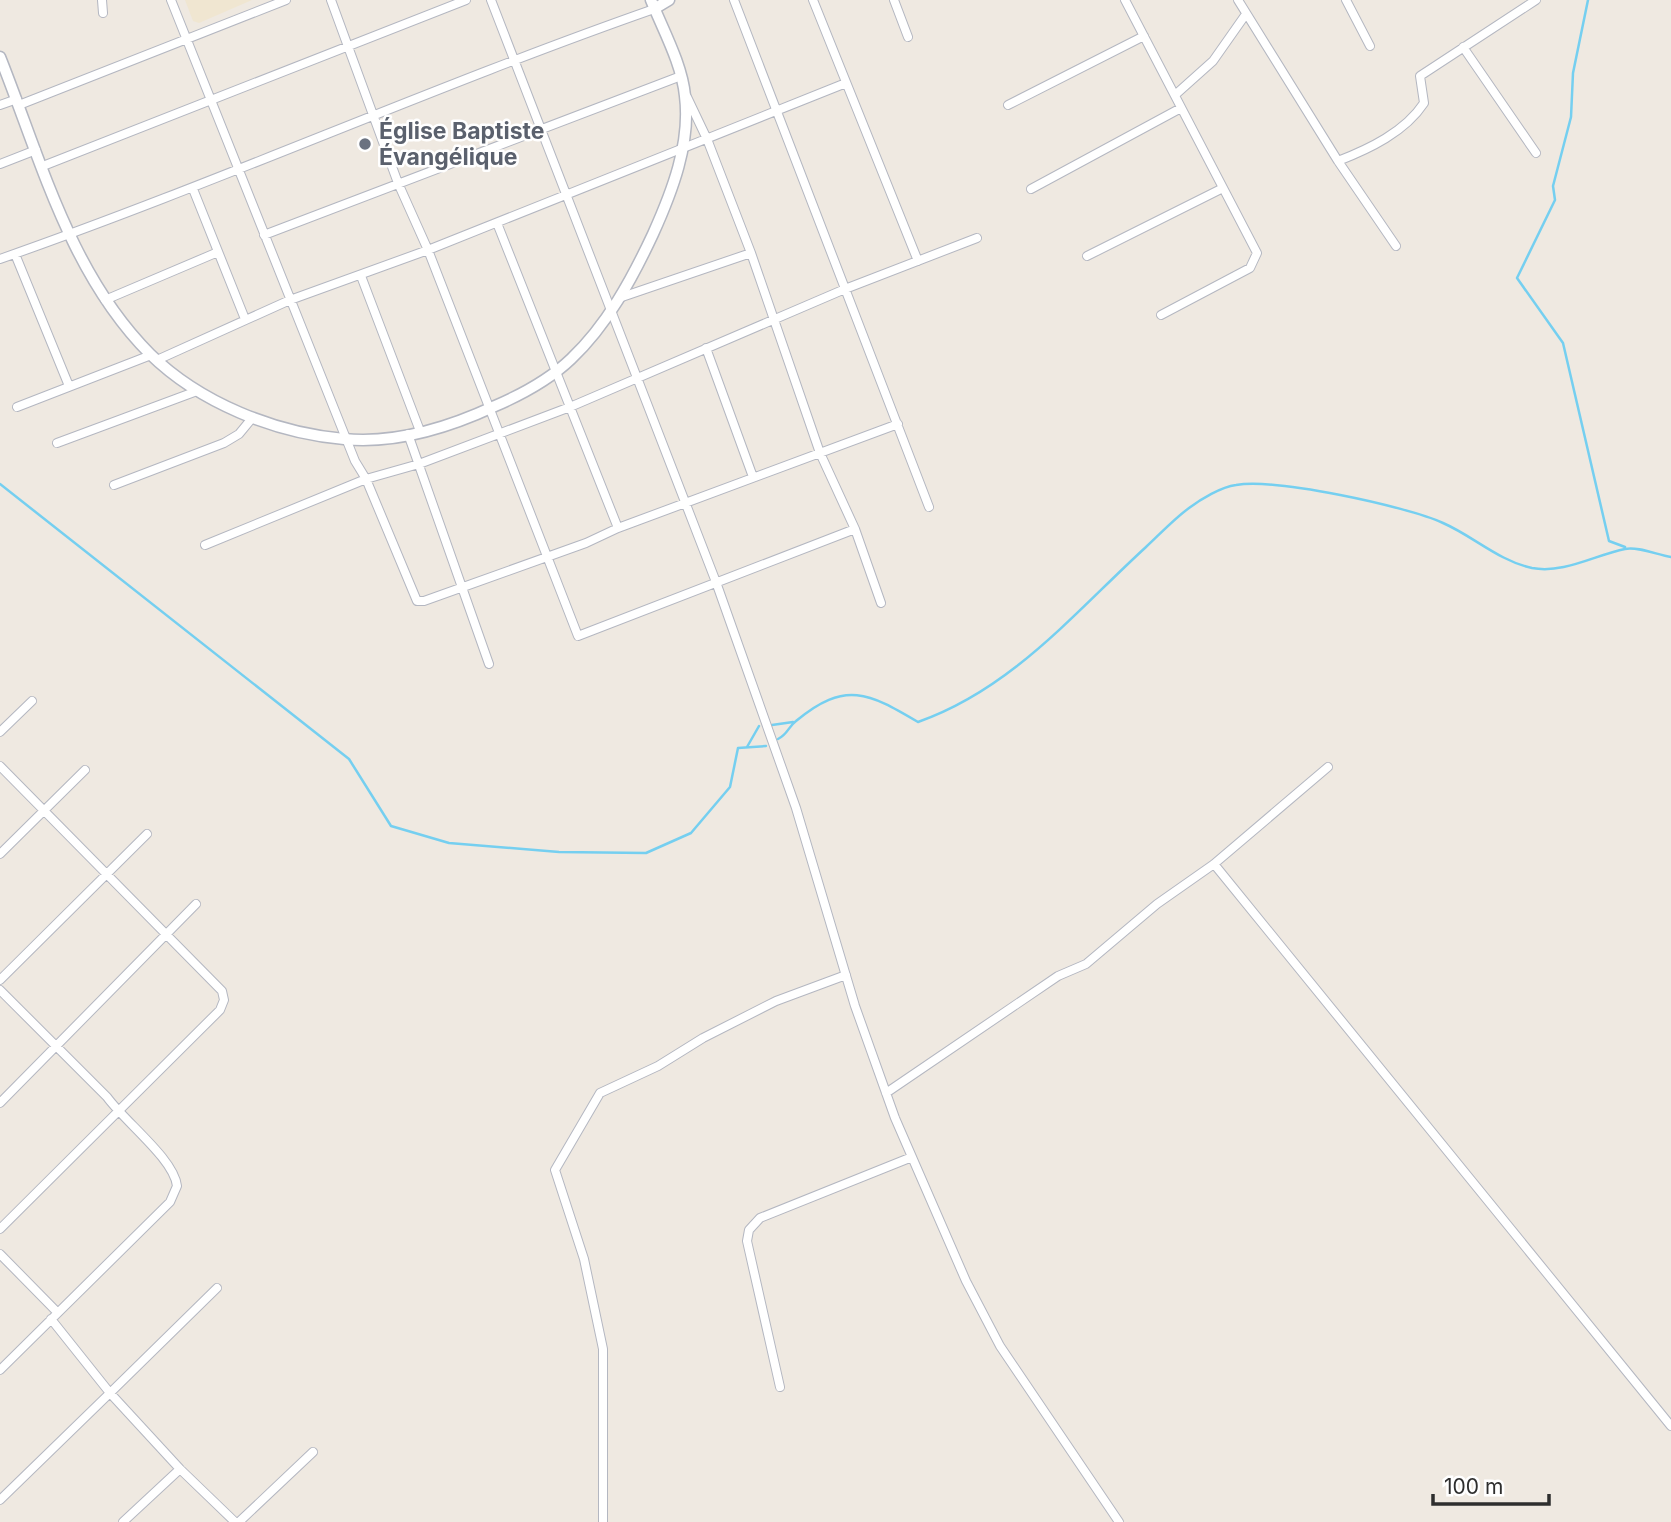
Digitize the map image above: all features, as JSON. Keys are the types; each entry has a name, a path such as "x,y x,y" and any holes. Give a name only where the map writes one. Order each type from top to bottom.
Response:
{"street":[{"path":"102,0 103,13"},
{"path":"171,0 346,439 417,601 424,601 548,557 618,528 898,424"},
{"path":"0,105 18,102 286,0"},
{"path":"331,0 398,183 428,250 578,636 855,529"},
{"path":"43,166 466,0"},
{"path":"491,0 688,504 796,808 846,975 886,1093 912,1157 966,1281 1000,1346 1119,1522"},
{"path":"0,260 193,189 373,114 652,4 669,0"},
{"path":"734,0 779,111 929,508"},
{"path":"813,0 918,261"},
{"path":"894,0 908,37"},
{"path":"1125,0 1255,246 1254,264 1161,315"},
{"path":"1239,0 1338,161 1396,246"},
{"path":"1346,0 1370,46"},
{"path":"1338,161 1387,138 1419,111 1424,103 1420,76 1536,0"},
{"path":"652,4 681,76 685,94 707,139 751,253 820,453 855,529 881,603"},
{"path":"1175,95 1213,61 1246,13"},
{"path":"1008,105 1144,36"},
{"path":"1463,47 1536,153"},
{"path":"0,57 85,269 105,300 154,357 197,391 253,417 346,439 420,432 471,418 520,395 557,371 582,349 620,298 660,217 681,150 685,94"},
{"path":"264,235 681,76"},
{"path":"17,407 154,357 290,300 428,250 846,83"},
{"path":"1031,189 1181,108"},
{"path":"0,164 36,150"},
{"path":"1087,256 1223,188"},
{"path":"193,189 245,319"},
{"path":"497,223 618,528"},
{"path":"205,545 366,480 419,464 570,407 845,289 977,238"},
{"path":"105,300 218,252"},
{"path":"620,298 751,253"},
{"path":"15,254 69,386"},
{"path":"361,276 420,432"},
{"path":"706,348 753,477"},
{"path":"57,443 197,391"},
{"path":"114,485 224,443 239,435 253,417"},
{"path":"408,434 489,664"},
{"path":"0,732 32,701"},
{"path":"0,766 222,991 224,1000 220,1010 119,1114 0,1229"},
{"path":"886,1093 1058,976 1086,964 1157,904 1214,864 1328,767"},
{"path":"0,854 85,769"},
{"path":"0,980 147,834"},
{"path":"1214,864 1671,1426"},
{"path":"0,1103 196,904"},
{"path":"603,1522 603,1349 584,1259 555,1170 600,1093 776,1002 846,975"},
{"path":"0,990 107,1097 119,1114 172,1169 176,1192 0,1370"},
{"path":"780,1387 747,1241 749,1230 760,1218 912,1157"},
{"path":"0,1254 54,1315 110,1393 180,1469 237,1522 313,1452"},
{"path":"0,1500 217,1289"},
{"path":"123,1522 180,1469"}],"shaded area":[{"path":"185,0 252,0 199,23 193,21"}],"waterway":[{"path":"1588,0 1573,73 1571,117 1553,186 1555,200 1517,278 1563,343 1609,541 1625,547"},
{"path":"0,484 349,759 391,826 449,843 559,852 646,853 691,833 730,787 738,748 766,746"},
{"path":"778,739 813,708 843,696 871,698 918,722 952,708 1012,670 1040,647 1183,512 1211,494 1236,485 1309,489 1401,509 1443,523 1508,560 1532,568 1568,566 1630,548 1671,557"},
{"path":"772,725 793,722"},
{"path":"747,747 759,726"}],"place":[{"name":"Église Baptiste Évangélique","path":"365,144"}]}
